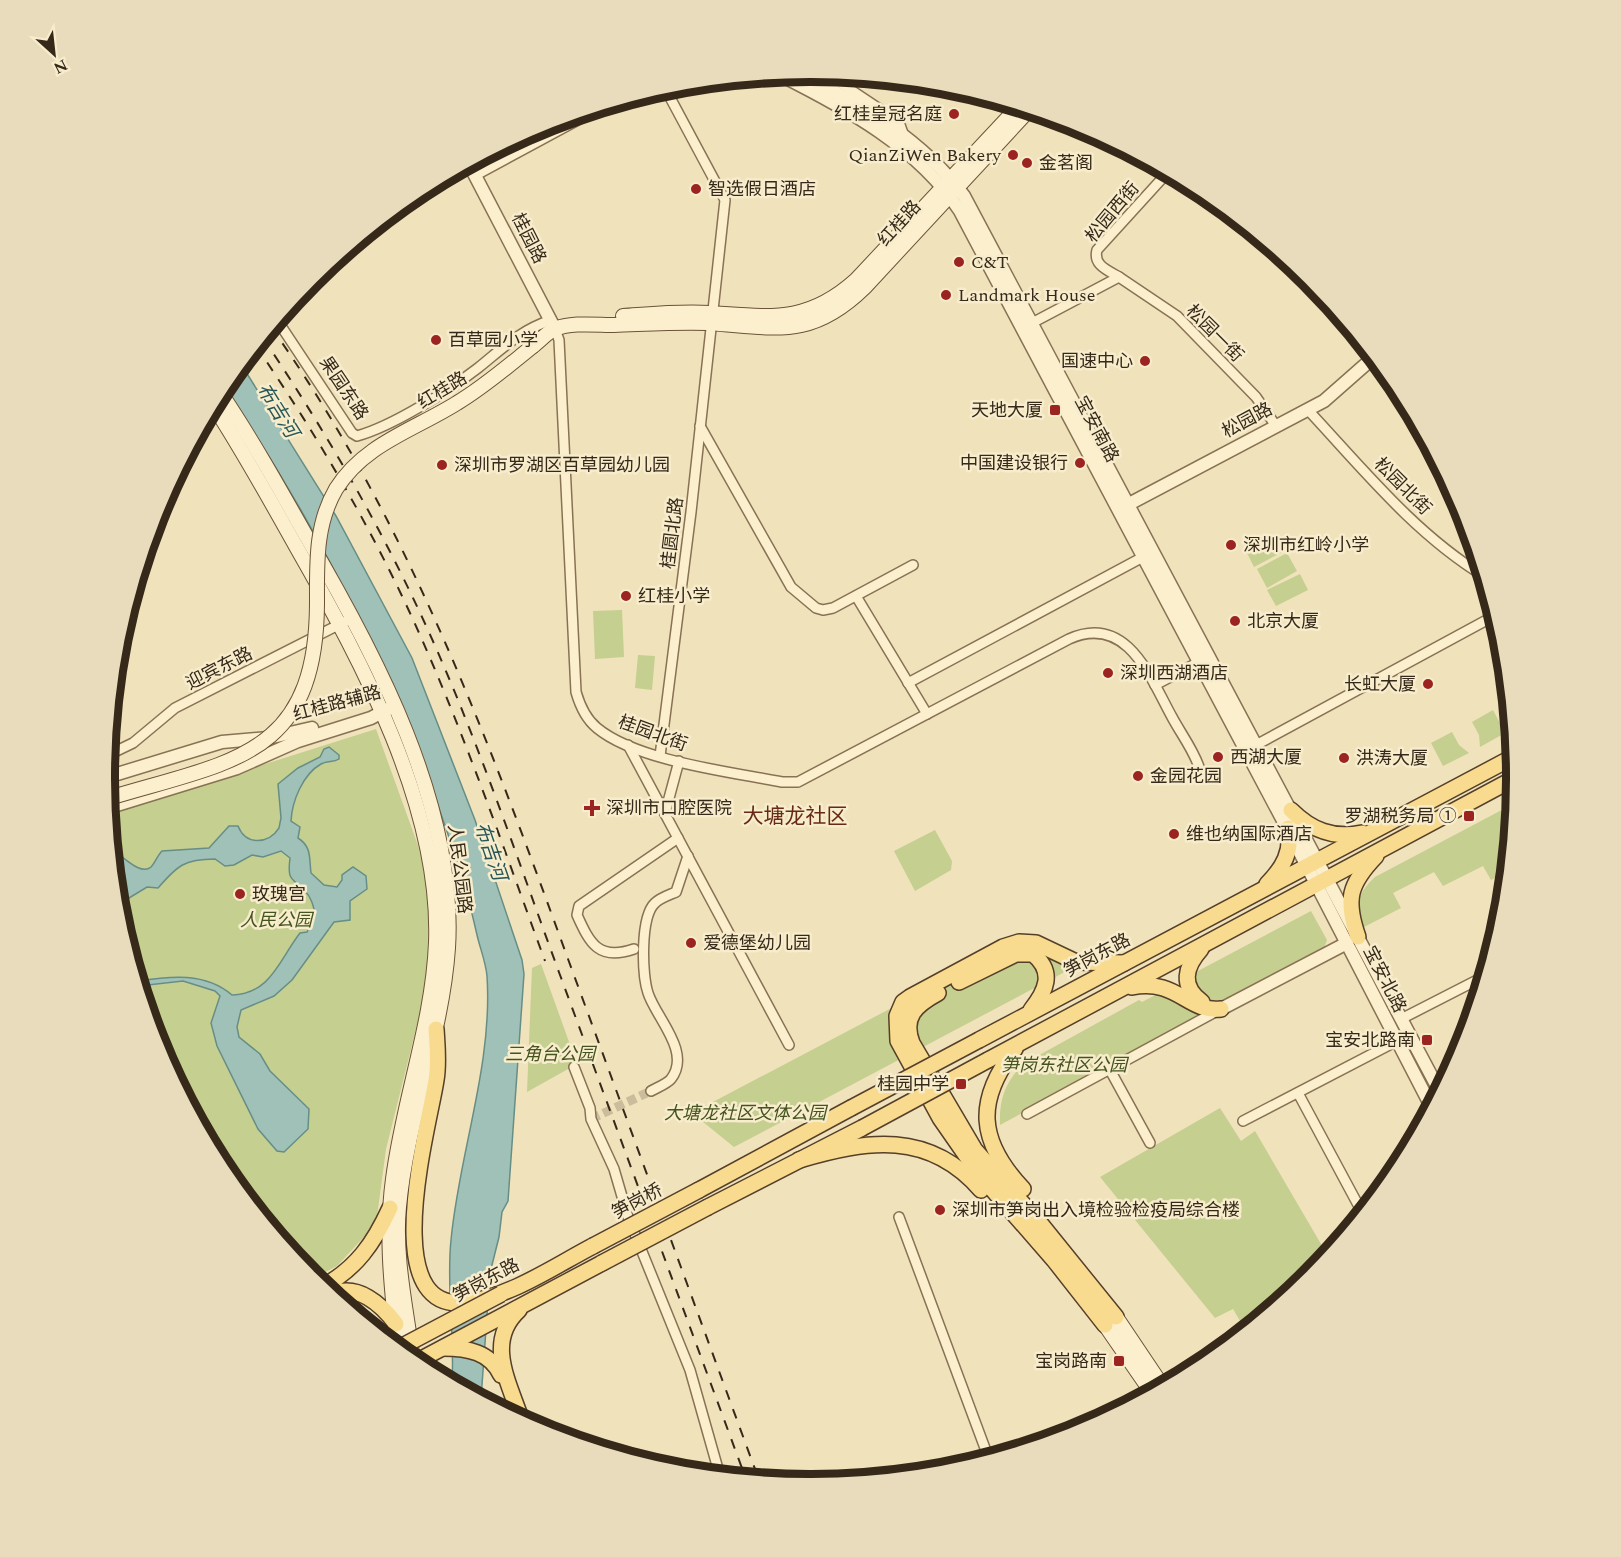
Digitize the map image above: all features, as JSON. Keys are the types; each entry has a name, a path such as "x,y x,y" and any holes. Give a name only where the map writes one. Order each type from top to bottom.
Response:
{"main road":[{"name":"红桂路","path":"950,186 1013,113"},
{"name":"红桂路","path":"115,796 235,758 274,734 300,699 311,670 316,627 318,543 325,511 337,487 353,467 373,450 458,403 553,324 788,316 830,301 856,280 1023,116"},
{"name":"红桂路","path":"115,788 225,754 248,742 274,721 294,693 303,670 309,629 311,540 318,508 334,478 364,447 464,389 531,343"},
{"name":"人民公园路","path":"226,402 296,516 434,813 446,880 448,945 436,1029 411,1131 399,1210 401,1263 411,1348"},
{"name":"人民公园路","path":"218,414 346,621"},
{"name":"人民公园路","path":"384,709 424,829 433,881 436,940 427,1016 402,1126 390,1208 389,1256 397,1338"},
{"name":"笋岗东路","path":"699,1190 1506,761"},
{"path":"424,1357 862,1128 1506,783"},
{"path":"1291,810 1309,826 1332,835 1350,835 1376,830"},
{"path":"1260,891 1278,872 1287,855 1290,843 1288,828"},
{"path":"1352,940 1351,890 1361,874 1385,847"},
{"path":"1110,1321 978,1174 957,1145 902,1049 896,1025 899,1008 910,997 1010,944 1036,942 1056,954 1082,963 1124,963"},
{"path":"1207,943 1189,965 1187,984 1202,1002 1221,1009"},
{"path":"1023,1018 1042,995 1048,978 1039,958 1024,952 1005,958 922,1002 913,1010 907,1026 912,1043 975,1150 1040,1223 1110,1321 1158,1381"},
{"path":"1120,989 1148,984 1161,985 1206,1008 1221,1009"},
{"path":"436,1029 436,1079 418,1172 414,1214 417,1269 427,1286 445,1300 466,1302 501,1294"},
{"path":"1019,1044 996,1076 990,1090 987,1105 988,1138 1004,1167 1080,1258 1110,1321 1148,1386"},
{"path":"799,1160 872,1143 903,1145 923,1150 959,1169 977,1185 1067,1288 1110,1321"},
{"name":"笋岗桥","path":"593,1246 699,1190"},
{"path":"330,1282 361,1258 379,1232 390,1208"},
{"name":"笋岗东路","path":"406,1345 593,1246"},
{"path":"342,1293 348,1291 362,1294 384,1308 396,1324"},
{"path":"515,1408 501,1357 500,1341 507,1324 525,1304"},
{"path":"444,1348 471,1350 491,1360 501,1375 514,1408"}],"street":[{"name":"宝安南路","path":"818,82 843,95 905,138 950,186 1032,322 1291,810 1312,863"},
{"name":"宝安南路","path":"794,83 861,118 950,186 1199,662 1288,828 1312,863"},
{"path":"849,84 899,122 905,138"},
{"name":"桂圆北路","path":"660,756 725,200 670,97"},
{"name":"桂园路","path":"473,171 553,324"},
{"name":"松园西街","path":"1119,277 1100,265 1096,258 1097,250 1162,178"},
{"path":"1032,322 1119,277"},
{"name":"松园一街","path":"1119,277 1177,316 1256,397 1275,426"},
{"name":"果园东路","path":"282,326 352,433 357,436 434,397 478,367 525,329 553,324"},
{"name":"桂园北街","path":"553,324 559,340 576,692 582,708 597,728 628,745 660,756 782,782 798,782 1069,639 1092,632 1105,634 1132,648 1155,685 1200,770"},
{"name":"松园路","path":"1128,504 1308,410 1343,387 1368,363"},
{"name":"松园北街","path":"1308,410 1374,482 1430,537 1474,569"},
{"path":"700,426 791,587 823,610 833,609 913,565"},
{"path":"909,683 1143,557"},
{"path":"856,596 898,671 909,683 927,714"},
{"path":"1256,745 1488,619"},
{"name":"迎宾东路","path":"116,751 133,743 175,708 346,621"},
{"path":"1155,685 1199,662"},
{"name":"红桂路辅路","path":"115,774 222,742 268,738 308,730 384,709"},
{"name":"红桂路辅路","path":"116,805 237,768 298,741 384,709"},
{"path":"628,745 789,1045"},
{"path":"665,813 679,761"},
{"path":"634,949 619,954 606,952 591,943 576,915 579,906 678,838"},
{"path":"651,1091 670,1080 676,1065 675,1046 648,993 644,947 647,918 654,904 676,892 688,856"},
{"name":"宝安北路","path":"1312,863 1352,940 1397,1041 1428,1100"},
{"path":"1027,1114 1352,940"},
{"name":"宝安北路","path":"1352,940 1401,1019 1436,1084"},
{"path":"1401,1019 1477,980"},
{"path":"1243,1121 1397,1041"},
{"path":"574,1067 590,1108 591,1119 614,1169 628,1217 690,1370 718,1469"},
{"path":"1110,1070 1150,1143"},
{"path":"1298,1093 1359,1207"},
{"path":"899,1217 986,1452"}],"green space":[{"path":"1278,534 1286,550 1254,567 1246,551"},
{"path":"1287,553 1297,571 1267,588 1257,569"},
{"path":"1300,574 1308,590 1276,606 1267,590"},
{"path":"622,610 624,657 595,659 593,611"},
{"path":"638,655 655,656 652,690 635,688"},
{"path":"1493,710 1505,733 1480,747 1479,735 1472,722"},
{"name":"人民公园","path":"376,729 429,876 427,985 386,1149 376,1224 337,1266 321,1274 258,1202 232,1165 186,1086 167,1045 138,959 128,914 120,869 116,811"},
{"path":"1452,732 1459,745 1469,753 1443,766 1431,743"},
{"path":"1505,808 1500,875 1491,880 1483,866 1443,886 1434,872 1393,893 1401,908 1364,927 1359,912 1359,900 1365,888 1375,877"},
{"path":"935,830 952,861 951,870 915,891 894,851"},
{"path":"1311,911 1327,940 1324,948 1225,1000 1210,1000 1196,989 1193,975 1196,972"},
{"name":"大塘龙社区文体公园","path":"1013,944 1078,965 734,1147 692,1113"},
{"name":"三角台公园","path":"541,964 577,1064 527,1092 532,968"},
{"name":"笋岗东社区公园","path":"1163,991 1200,1014 1198,1017 1000,1125 1004,1092 1023,1064 1139,1000 1142,1002"},
{"path":"1220,1108 1241,1141 1255,1131 1324,1248 1303,1271 1242,1324 1233,1309 1215,1318 1100,1177"}],"water":[{"path":"246,372 336,516 412,658 475,820 522,960 524,974 508,1201 502,1212 499,1237 490,1273 482,1391 452,1375 449,1276 455,1207 485,1043 488,1009 485,966 455,854 406,723 353,607 292,494 230,396"},
{"path":"329,747 339,755 339,759 321,764 309,774 296,797 291,821 300,827 298,838 308,849 311,873 324,885 337,887 342,880 342,875 353,867 366,876 367,889 350,901 350,920 334,922 292,980 274,996 241,1010 237,1027 239,1037 260,1054 270,1071 309,1109 308,1129 284,1152 277,1151 258,1129 217,1046 211,1023 220,996 215,991 183,981 146,985 144,980 175,977 199,979 211,982 232,995 256,989 265,982 273,974 300,933 307,932 315,913 309,896 290,875 290,858 281,851 263,857 252,855 234,865 225,866 215,859 196,860 176,869 158,888 147,887 129,898 125,895 119,855 132,865 147,869 162,851 209,848 229,826 238,826 246,837 252,840 264,840 270,837 279,828 281,818 278,784 298,768 320,757 324,749"}],"tunnel":[{"path":"591,1119 651,1091"}],"railway":[{"path":"276,334 320,401 364,476 404,554 475,713 538,877 756,1472"},
{"path":"267,344 334,450 378,528 453,688 501,811 743,1471"},
{"path":"260,352 339,476 410,613 464,742 545,961"}],"place":[{"name":"红桂皇冠名庭","path":"954,114"},
{"name":"QianZiWen Bakery","path":"1013,155"},
{"name":"金茗阁","path":"1027,163"},
{"name":"智选假日酒店","path":"696,189"},
{"name":"C&T","path":"959,262"},
{"name":"Landmark House","path":"946,295"},
{"name":"百草园小学","path":"436,340"},
{"name":"国速中心","path":"1145,361"},
{"name":"天地大厦","path":"1055,410"},
{"name":"中国建设银行","path":"1080,463"},
{"name":"深圳市罗湖区百草园幼儿园","path":"442,465"},
{"name":"深圳市红岭小学","path":"1231,545"},
{"name":"红桂小学","path":"626,596"},
{"name":"北京大厦","path":"1235,621"},
{"name":"深圳西湖酒店","path":"1108,673"},
{"name":"长虹大厦","path":"1428,684"},
{"name":"西湖大厦","path":"1218,757"},
{"name":"洪涛大厦","path":"1344,758"},
{"name":"金园花园","path":"1138,776"},
{"name":"深圳市口腔医院","path":"592,808"},
{"name":"罗湖税务局 ①","path":"1469,816"},
{"name":"维也纳国际酒店","path":"1174,834"},
{"name":"玫瑰宫","path":"240,894"},
{"name":"爱德堡幼儿园","path":"691,943"},
{"name":"宝安北路南","path":"1427,1040"},
{"name":"桂园中学","path":"961,1084"},
{"name":"深圳市笋岗出入境检验检疫局综合楼","path":"940,1210"},
{"name":"宝岗路南","path":"1119,1361"}],"district":[{"name":"大塘龙社区","path":"795,816"}],"water label":[{"name":"布吉河","path":"278,410"},
{"name":"布吉河","path":"491,851"}]}
